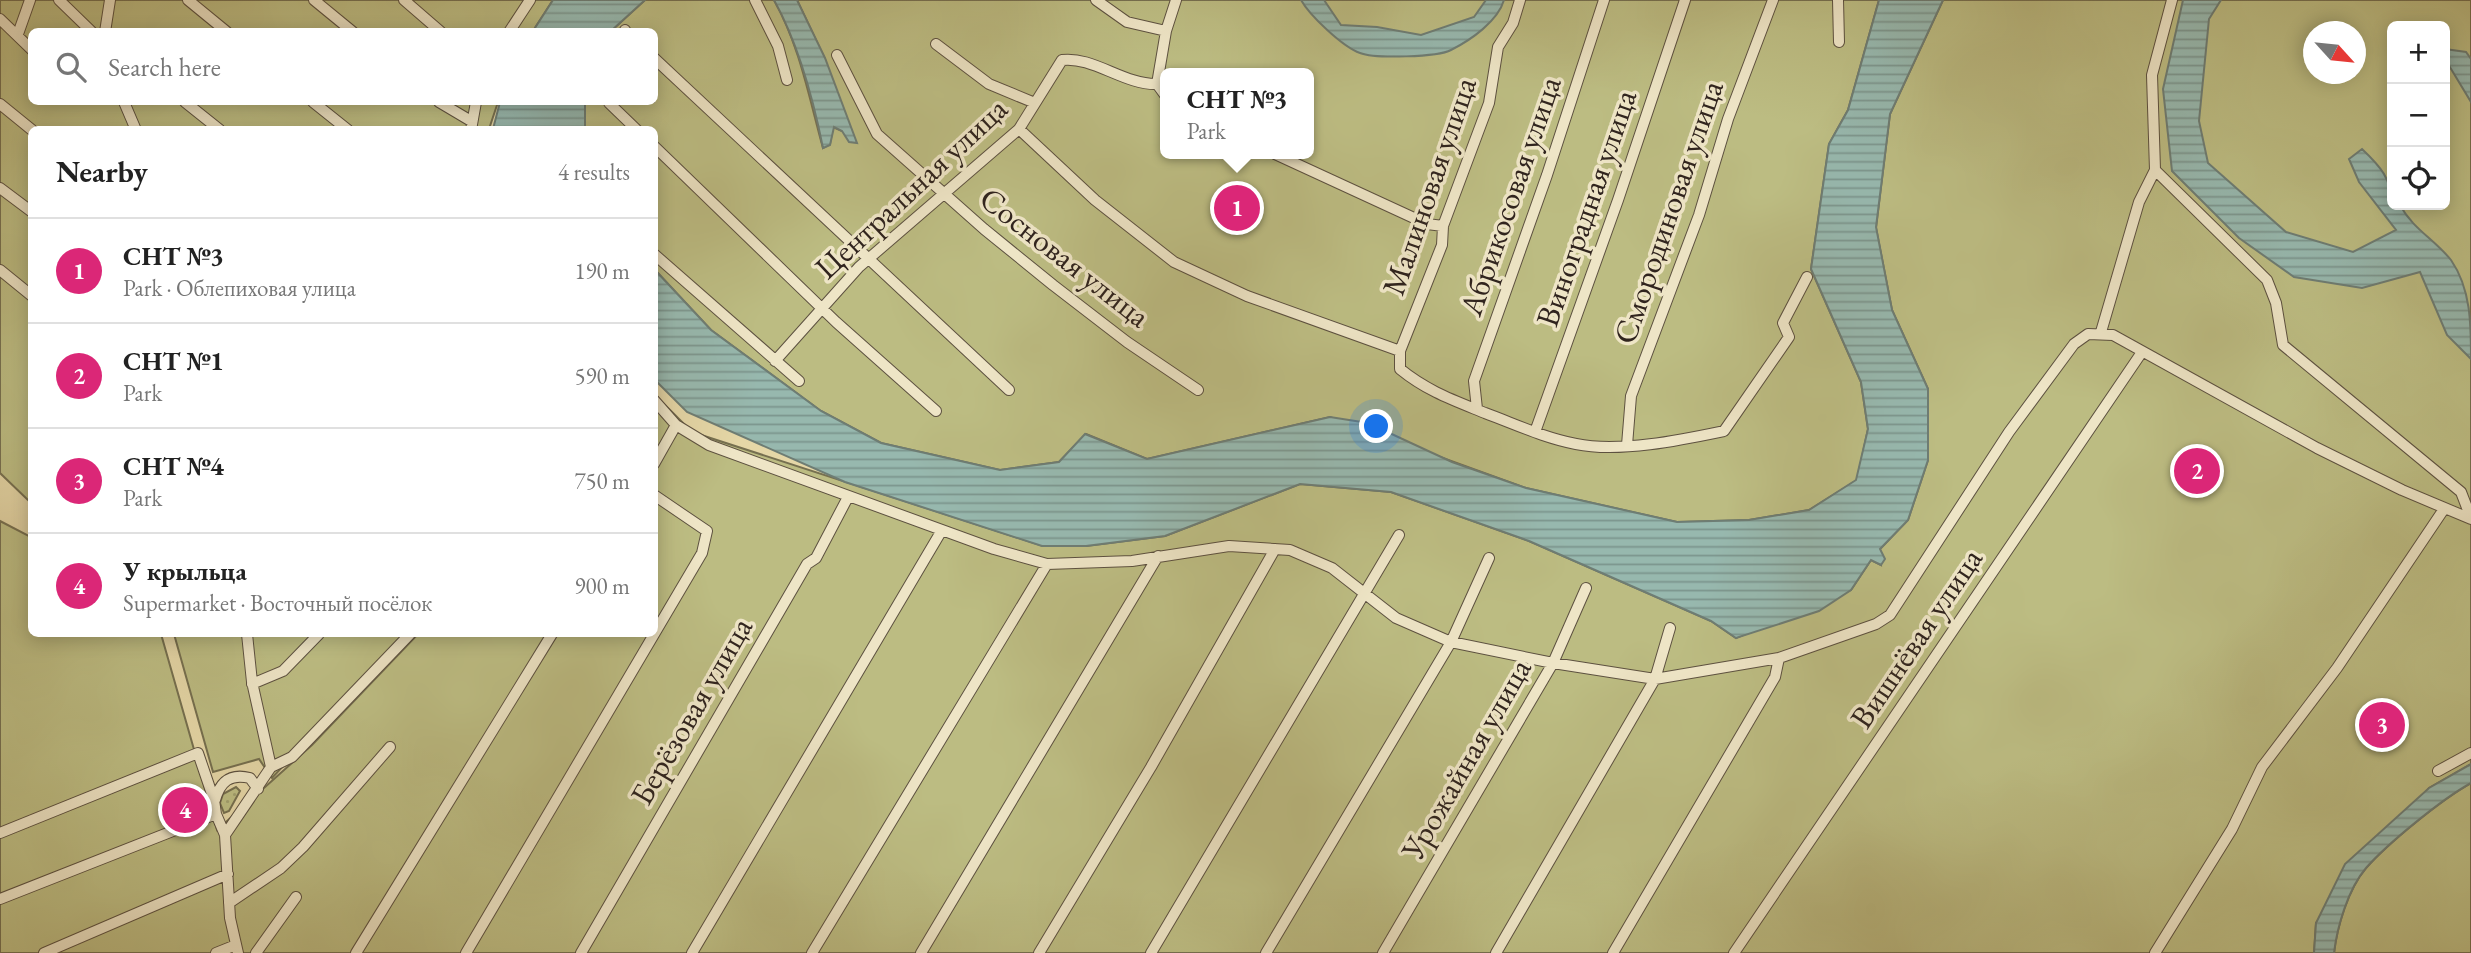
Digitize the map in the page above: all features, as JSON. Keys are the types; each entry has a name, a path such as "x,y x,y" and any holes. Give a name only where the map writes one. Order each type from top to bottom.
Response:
{"street":[{"path":"18,34 30,0"},
{"path":"59,0 88,28"},
{"path":"106,28 110,0"},
{"path":"188,0 222,28"},
{"path":"314,0 348,28"},
{"path":"404,0 436,28"},
{"path":"512,28 530,0"},
{"path":"755,0 778,46 787,80"},
{"path":"1096,0 1127,22 1166,31"},
{"path":"1160,88 1157,84 1166,31 1176,0"},
{"name":"Малиновая улица","path":"1400,351 1442,245 1443,226 1482,129 1496,71 1498,47 1513,23 1520,0"},
{"name":"Абрикосовая улица","path":"1477,410 1474,380 1547,174 1604,0"},
{"name":"Виноградная улица","path":"1535,432 1618,200 1685,0"},
{"name":"Смородиновая улица","path":"1627,445 1626,421 1631,396 1699,215 1728,119 1773,0"},
{"path":"1838,0 1839,42"},
{"path":"2101,332 2139,202 2155,170 2152,75 2172,0"},
{"path":"0,19 28,45"},
{"path":"936,44 989,85 1035,103"},
{"name":"Сосновая улица","path":"837,55 877,134 944,195 1064,293 1198,390"},
{"name":"Центральная улица","path":"775,361 869,258 1019,129 1062,60 1073,58 1123,78 1157,84"},
{"path":"658,62 1009,390"},
{"path":"0,104 28,127"},
{"path":"125,105 134,126"},
{"path":"189,105 215,126"},
{"path":"317,105 343,126"},
{"path":"443,105 471,125 475,105"},
{"path":"611,105 633,126"},
{"path":"1019,129 1095,200 1174,262 1247,296 1400,351 1400,369 1425,389 1535,432 1578,445 1627,445 1684,440 1724,431 1789,337 1783,323 1807,277"},
{"path":"658,150 821,309 936,411"},
{"path":"1286,159 1427,224 1443,226"},
{"path":"2155,170 2267,279 2276,303 2283,345 2461,492 2471,518"},
{"path":"0,188 28,209"},
{"path":"658,258 799,380"},
{"path":"0,270 28,293"},
{"path":"658,405 676,425 709,445 994,550 1047,564 1132,561 1229,546 1290,550 1332,568 1396,618 1451,642 1553,663 1655,679 1779,659 1876,624 1890,615 2047,379 2074,344 2088,334 2101,332 2113,335 2232,397 2250,412 2317,448 2444,509 2471,518"},
{"name":"Вишнёвая улица","path":"1734,953 2142,352"},
{"path":"658,457 676,425"},
{"name":"Берёзовая улица","path":"581,953 807,564 816,558 848,497"},
{"path":"658,498 707,531 702,553 658,628"},
{"path":"2155,953 2232,829 2262,767 2337,668 2444,509"},
{"path":"692,953 942,530"},
{"path":"1151,953 1366,595 1399,535"},
{"path":"1039,953 1275,549"},
{"path":"921,953 1158,556"},
{"path":"1266,953 1451,642 1489,558"},
{"path":"812,953 1047,564"},
{"name":"Урожайная улица","path":"1383,953 1553,663 1586,588"},
{"path":"1496,953 1655,679 1670,628"},
{"path":"247,637 252,684 271,767"},
{"path":"252,684 283,671 316,637"},
{"path":"225,835 271,767 292,757 407,637"},
{"path":"356,953 550,637"},
{"path":"467,953 653,637"},
{"path":"1613,953 1775,677 1779,659"},
{"path":"229,903 281,867 303,847 390,747"},
{"path":"0,834 198,752 225,835 229,903 237,949 216,953"},
{"path":"2438,771 2471,753"},
{"path":"215,800 222,782 229,778 250,778 258,789"},
{"path":"0,899 216,814"},
{"path":"44,953 228,874"},
{"path":"256,953 296,897"}],"green space":[{"path":"0,0 553,0 535,28 28,28 28,105 497,105 490,126 28,126 28,500 0,473"},
{"path":"645,0 774,0 797,54 823,148 830,144 833,127 842,131 825,59 797,0 1879,0 1848,110 1829,144 1811,269 1861,382 1868,429 1857,480 1809,510 1749,520 1677,522 1526,488 1330,417 1147,459 1086,434 1059,462 1000,470 881,443 821,411 711,330 658,273 658,126 585,126 585,105 658,105 658,28 614,28"},
{"path":"1943,0 2471,0 2471,764 2429,788 2316,923 2314,953 0,953 0,521 28,535 28,637 162,637 217,830 312,745 415,637 658,637 658,398 692,432 1043,546 1086,546 1165,536 1300,484 1391,492 1529,541 1711,621 1736,638 1851,590 1871,560 1881,565 1880,549 1908,520 1928,460 1928,389 1892,310 1876,228 1890,114"},
{"path":"175,637 405,637 272,778 259,759 213,772"},
{"path":"2471,783 2471,953 2334,953 2344,909 2366,868 2416,822"},
{"path":"236,787 240,791 229,811 224,813 220,803 223,794"}],"water":[{"path":"553,0 645,0 614,28 535,28"},
{"path":"774,0 797,0 825,58 857,143 849,142 842,131 834,127 830,145 823,148 804,72 791,35"},
{"path":"1301,0 1324,0 1341,25 1377,27 1421,35 1474,17 1486,0 1504,0 1490,22 1451,50 1420,56 1392,57 1368,55 1353,50 1328,30"},
{"path":"1879,0 1943,0 1890,114 1876,227 1892,310 1928,389 1928,460 1908,520 1880,549 1885,559 1881,565 1871,560 1851,590 1819,611 1736,638 1711,621 1529,541 1391,492 1300,484 1165,536 1086,546 1042,546 845,482 687,412 658,383 658,273 711,330 821,411 881,443 1000,470 1059,462 1085,434 1147,459 1330,417 1368,423 1452,462 1526,488 1677,522 1749,520 1809,510 1856,480 1868,429 1861,382 1811,269 1829,144 1848,110"},
{"path":"2183,0 2221,0 2209,19 2199,121 2208,163 2286,232 2353,252 2396,230 2359,182 2349,159 2362,149 2387,180 2387,210 2403,210 2451,260 2458,271 2468,307 2471,359 2447,335 2420,272 2362,288 2294,277 2239,238 2172,171 2163,89"},
{"path":"2450,50 2466,52 2471,59 2471,102 2450,67"},
{"path":"499,105 585,105 585,126 494,126"},
{"path":"2471,764 2471,783 2401,834 2366,868 2344,909 2334,953 2314,953 2316,923 2345,864 2429,788"}],"place":[{"name":"СНТ №3","path":"1237,208"},
{"name":"СНТ №1","path":"2197,471"},
{"name":"СНТ №4","path":"2382,725"},
{"name":"У крыльца","path":"185,810"}]}
